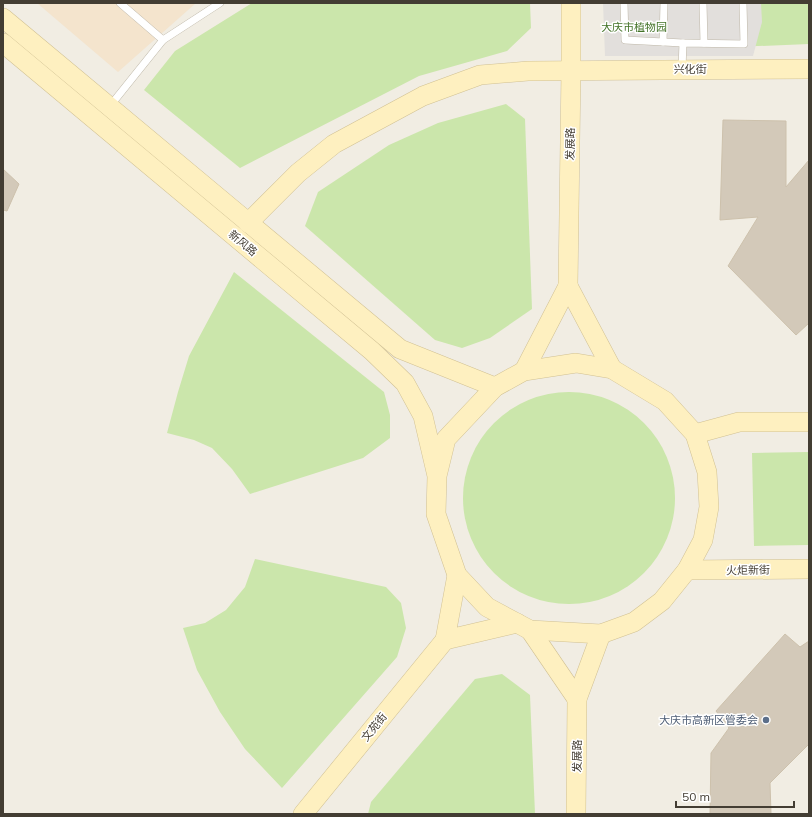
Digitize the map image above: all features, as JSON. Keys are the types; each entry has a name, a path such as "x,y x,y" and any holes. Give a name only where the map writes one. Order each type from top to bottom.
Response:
{"main road":[{"name":"发展路","path":"568,286 572,70 571,3"},
{"name":"新风路","path":"3,18 109,108 400,349 495,386"},
{"name":"新风路","path":"3,43 372,351 395,372 405,383 423,416 437,476"},
{"name":"兴化街","path":"248,223 298,173 334,144 423,96 480,75 528,71 572,70 809,69"},
{"path":"568,286 612,369"},
{"path":"524,371 568,286"},
{"path":"458,575 445,640 524,627 602,634 634,622 662,601 687,570 703,540 709,508 707,472 694,434 665,401 612,369 576,363 524,371 495,386 446,439 437,476 436,514 458,575 487,607 524,627 577,699"},
{"path":"694,434 739,422 809,422"},
{"name":"火炬新街","path":"687,570 809,569"},
{"path":"577,699 602,634"},
{"name":"文苑街","path":"303,814 445,640"},
{"name":"发展路","path":"576,814 577,699"}],"lane":[{"path":"120,3 163,40"},
{"path":"109,108 163,40 220,3"},
{"path":"624,3 625,40 744,44 743,3"},
{"path":"663,42 664,3"},
{"path":"703,3 704,43"},
{"path":"682,70 683,43"}],"shaded area":[{"path":"37,3 196,3 118,72"},
{"name":"大庆市植物园","path":"603,3 761,3 762,22 753,56 605,56"}],"green space":[{"path":"252,3 530,3 531,28 507,51 419,76 240,168 144,90 175,51"},
{"name":"大庆市植物园","path":"609,3 809,3 809,44 610,52"},
{"path":"506,104 525,119 532,309 490,338 462,348 435,340 305,226 318,192 389,145 438,123"},
{"path":"234,272 384,392 390,415 390,438 363,458 250,494 232,469 212,448 194,440 167,433 189,356"},
{"path":"569,392 590,394 609,400 628,410 644,423 657,439 667,458 673,477 675,498 673,519 667,538 657,557 644,573 628,586 609,596 590,602 569,604 548,602 529,596 510,586 494,573 481,557 471,538 465,519 463,498 465,477 471,458 481,439 494,423 510,410 529,400 548,394"},
{"path":"809,452 809,545 754,546 752,453"},
{"path":"255,559 386,587 401,603 406,628 397,657 282,788 245,749 220,712 197,670 183,628 205,623 226,610 245,587"},
{"path":"502,674 530,695 535,814 368,814 371,802 475,679"}],"building":[{"path":"723,120 786,121 786,187 809,160 809,323 796,335 728,266 758,217 720,220"},
{"path":"3,169 19,184 7,211 3,210"},
{"name":"大庆市高新区管委会","path":"785,634 800,647 809,641 809,744 770,783 771,814 710,814 711,753 729,728 716,711"}],"place":[{"name":"大庆市高新区管委会","path":"766,720"}]}
